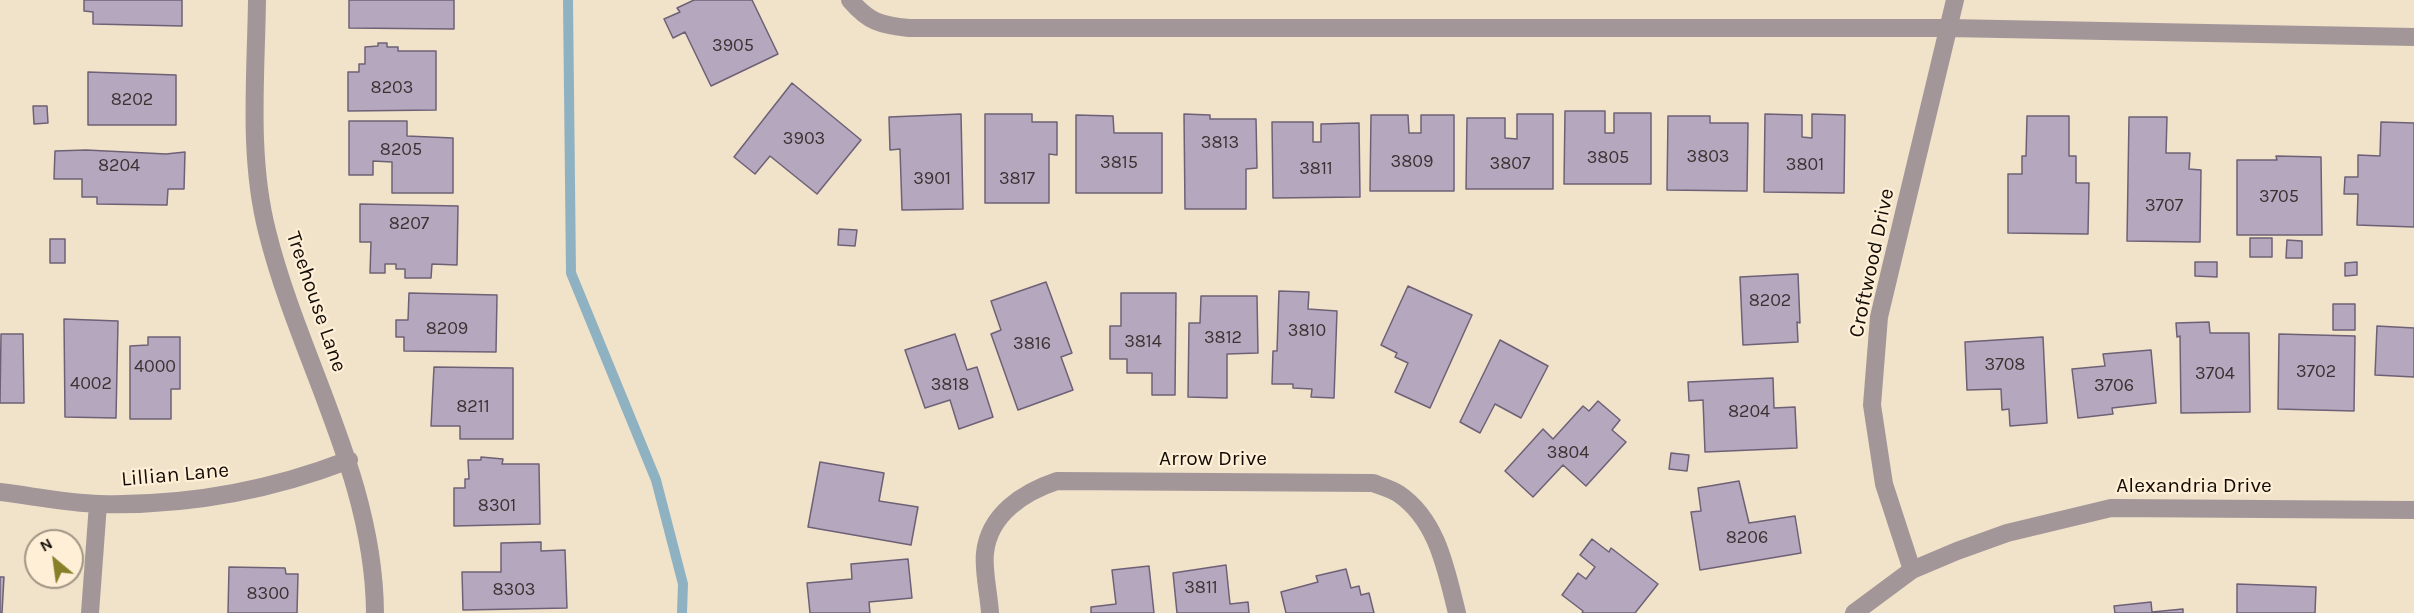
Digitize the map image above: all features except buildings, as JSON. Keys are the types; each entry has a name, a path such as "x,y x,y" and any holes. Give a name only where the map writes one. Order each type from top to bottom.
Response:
{"street":[{"name":"Treehouse Lane","path":"257,0 255,160 267,230 284,286 349,460 367,525 375,613"},
{"path":"850,0 865,17 885,26 909,28 1949,28 2414,37"},
{"name":"Croftwood Drive","path":"1912,570 1884,484 1872,405 1879,317 1956,0"},
{"name":"Lillian Lane","path":"0,492 98,504 182,502 258,489 313,474 349,460"},
{"name":"Arrow Drive","path":"990,613 985,552 995,525 1014,501 1031,490 1057,481 1068,481 1373,483 1398,493 1423,516 1442,553 1457,613"},
{"path":"90,613 98,504"},
{"name":"Alexandria Drive","path":"1854,613 1912,570 1957,550 2007,533 2111,508 2414,510"}],"waterway":[{"path":"568,0 571,273 656,480 683,584 682,613"}]}
